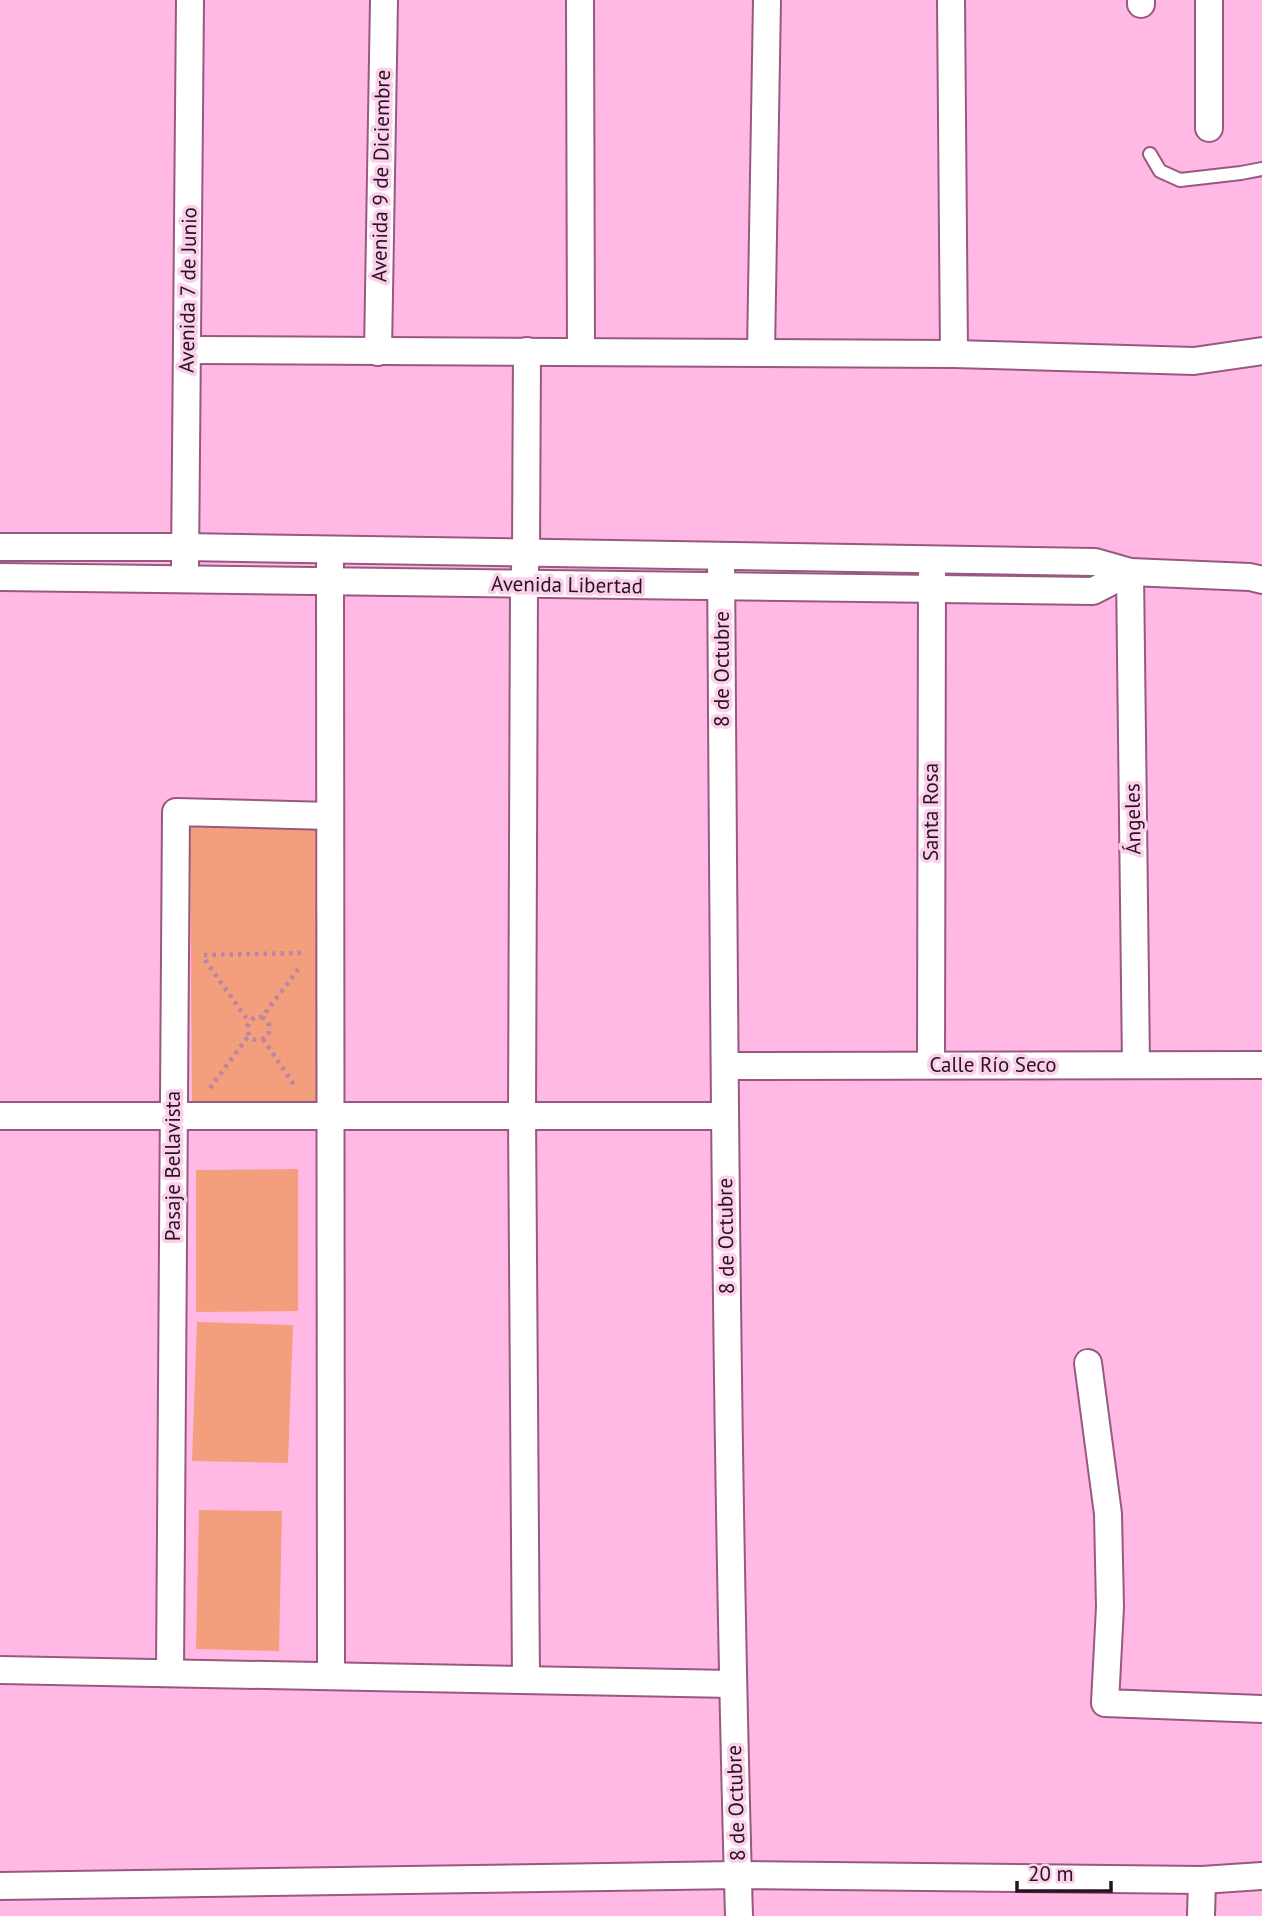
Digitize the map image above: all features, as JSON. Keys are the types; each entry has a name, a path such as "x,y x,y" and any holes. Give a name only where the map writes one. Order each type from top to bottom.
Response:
{"street":[{"name":"Avenida 7 de Junio","path":"185,580 190,0"},
{"name":"Avenida 9 de Diciembre","path":"378,352 384,0"},
{"path":"580,0 581,351"},
{"path":"761,352 767,0"},
{"path":"951,0 954,354"},
{"path":"1209,0 1209,128"},
{"path":"187,350 761,352 1194,360 1262,351"},
{"path":"526,1680 522,1116 527,351"},
{"name":"Avenida Libertad","path":"0,547 185,547 1096,562 1130,572 1250,577 1262,580"},
{"path":"330,550 331,1676"},
{"name":"8 de Octubre","path":"721,556 724,1066 739,1916"},
{"name":"Santa Rosa","path":"931,1065 932,559"},
{"name":"Avenida Libertad","path":"0,577 1093,591 1130,572"},
{"name":"Ángeles","path":"1130,572 1136,1065"},
{"name":"Pasaje Bellavista","path":"170,1673 176,813 330,816"},
{"name":"Calle Río Seco","path":"724,1066 1262,1065"},
{"path":"0,1116 725,1116"},
{"path":"1088,1363 1108,1514 1111,1607 1105,1703 1262,1709"},
{"path":"0,1670 733,1684"},
{"path":"0,1886 738,1875 1202,1880 1262,1876"},
{"path":"1201,1916 1202,1880"}],"lane":[{"path":"1150,153 1160,171 1180,180 1262,169"}],"path":[{"path":"195,955 311,952 262,1017"},
{"path":"202,955 249,1022"},
{"path":"255,1017 262,1017 270,1028 268,1035 263,1040 255,1040 249,1035 249,1022 255,1017"},
{"path":"204,1097 249,1035"},
{"path":"263,1040 301,1095"}],"shaded area":[{"path":"190,821 315,826 317,1111 192,1112"},
{"path":"298,1169 298,1311 196,1312 196,1170"},
{"path":"197,1322 293,1325 288,1463 192,1461"},
{"path":"199,1510 282,1511 279,1651 196,1649"}]}
